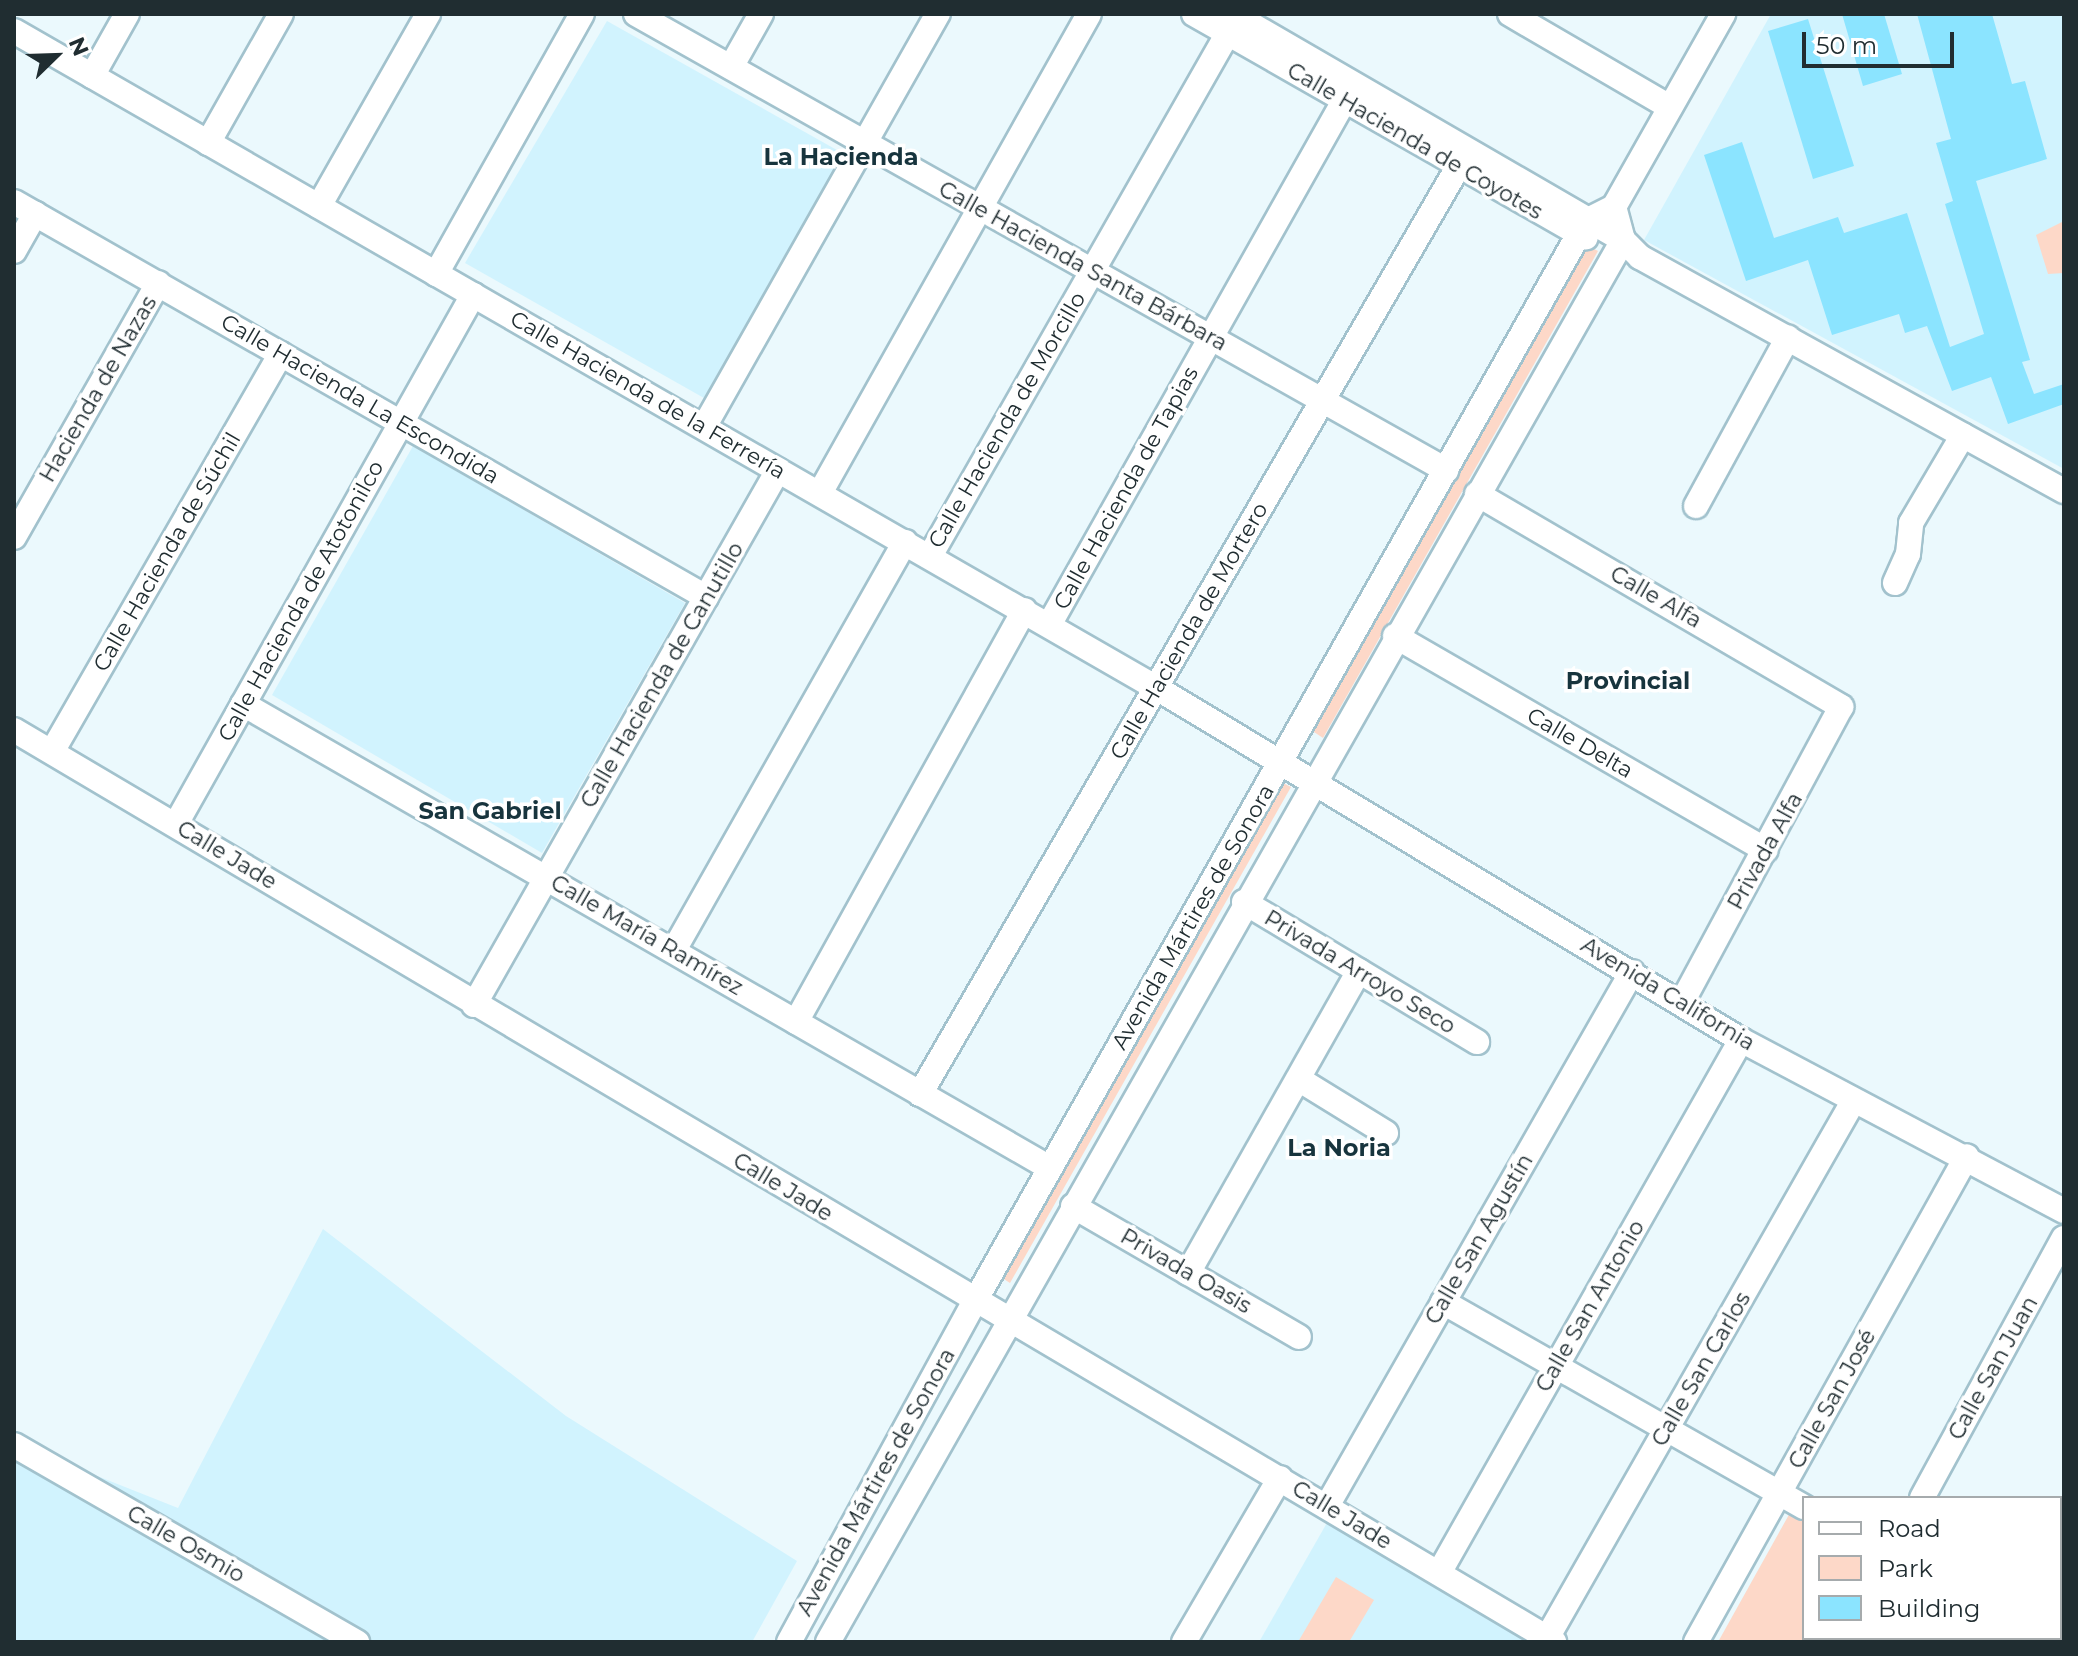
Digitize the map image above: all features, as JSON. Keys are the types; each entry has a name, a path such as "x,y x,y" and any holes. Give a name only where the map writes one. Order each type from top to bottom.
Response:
{"street":[{"path":"92,76 127,14"},
{"path":"208,143 281,14"},
{"path":"319,206 428,14"},
{"path":"436,274 582,14"},
{"name":"Calle Hacienda Santa Bárbara","path":"636,14 1446,470"},
{"path":"731,67 761,14"},
{"path":"704,427 938,14"},
{"path":"820,493 1089,14"},
{"name":"Calle Hacienda de Coyotes","path":"1194,14 1264,31 1583,227"},
{"path":"1510,14 1670,107"},
{"path":"1583,227 1614,207 1723,14"},
{"name":"Calle Hacienda de Morcillo","path":"930,556 1230,24"},
{"name":"Calle Hacienda de la Ferrería","path":"14,31 1024,610 1281,761"},
{"name":"Calle Hacienda de Coyotes","path":"1264,31 1344,101 1458,167 1583,227 2064,491"},
{"name":"Calle Hacienda de Tapias","path":"1049,625 1344,101"},
{"name":"Calle Hacienda de Mortero","path":"920,1094 1458,167"},
{"path":"1614,207 1626,250"},
{"path":"14,251 25,208"},
{"name":"Calle Hacienda La Escondida","path":"25,208 706,597"},
{"name":"Avenida Mártires de Sonora","path":"789,1642 975,1301 1583,227"},
{"name":"Avenida Mártires de Sonora","path":"828,1642 1395,636 1477,494 1626,250"},
{"name":"Hacienda de Nazas","path":"14,537 158,283"},
{"name":"Calle Hacienda de Atotonilco","path":"176,824 473,295"},
{"path":"1696,506 1788,337"},
{"name":"Calle Hacienda de Súchil","path":"53,750 281,354"},
{"path":"1895,583 1908,554 1911,523 1963,435"},
{"name":"Calle Hacienda de Canutillo","path":"474,1005 778,470"},
{"name":"Calle Alfa","path":"1477,494 1835,700"},
{"name":"Calle Hacienda de Morcillo","path":"674,950 905,542"},
{"name":"Calle Hacienda de Tapias","path":"796,1022 1024,610"},
{"name":"Calle Delta","path":"1395,636 1766,850"},
{"name":"Privada Alfa","path":"1682,1002 1842,711 1835,700"},
{"name":"Calle María Ramírez","path":"243,704 1050,1168"},
{"name":"Calle Jade","path":"14,730 53,750 474,1005 1550,1640"},
{"name":"Avenida California","path":"1281,761 1741,1040 1967,1156 2064,1211"},
{"name":"Privada Arroyo Seco","path":"1244,902 1477,1042"},
{"path":"1188,1273 1359,971"},
{"name":"Calle San Agustín","path":"1327,1506 1632,972"},
{"name":"Calle San Antonio","path":"1439,1573 1741,1040"},
{"path":"1300,1080 1386,1133"},
{"name":"Calle San Carlos","path":"1550,1640 1854,1100"},
{"name":"Calle San José","path":"1696,1642 1967,1156"},
{"name":"Privada Oasis","path":"1073,1206 1299,1337"},
{"name":"Calle San Juan","path":"1923,1496 2064,1238"},
{"path":"1443,1302 1802,1506"},
{"name":"Calle Osmio","path":"14,1445 357,1642"},
{"path":"1184,1642 1280,1478"}],"shaded area":[{"path":"1771,14 2064,14 2064,469 1644,240"},
{"path":"607,21 844,154 704,398 465,263"},
{"path":"413,446 685,603 542,853 272,695"},
{"path":"323,1229 566,1416 797,1561 752,1642 14,1642 14,1443 178,1508"},
{"path":"1328,1521 1533,1642 1259,1642"}],"green space":[{"path":"2064,221 2064,273 2048,274 2036,235"},
{"path":"1583,243 1598,251 1323,738 1308,728"},
{"path":"1275,779 1291,787 1010,1283 996,1274"},
{"path":"1791,1511 1802,1518 1802,1640 2022,1642 1718,1642"},
{"path":"1336,1577 1374,1600 1349,1642 1298,1642"}],"building":[{"path":"1842,14 1884,14 1902,74 1863,86"},
{"path":"1917,14 1992,14 2012,84 2025,81 2047,159 1976,181 2030,360 2022,362 2034,394 2064,384 2064,404 2008,424 1991,377 1952,391 1927,326 1905,333 1899,314 1832,335 1808,260 1746,281 1704,155 1742,142 1774,238 1838,217 1844,233 1907,213 1950,347 1984,334 1945,204 1953,201 1936,143 1951,139"},
{"path":"1808,19 1854,166 1813,179 1768,31"}],"district":[{"name":"La Hacienda","path":"841,157"},
{"name":"Provincial","path":"1628,681"},
{"name":"San Gabriel","path":"490,811"},
{"name":"La Noria","path":"1339,1148"}]}
